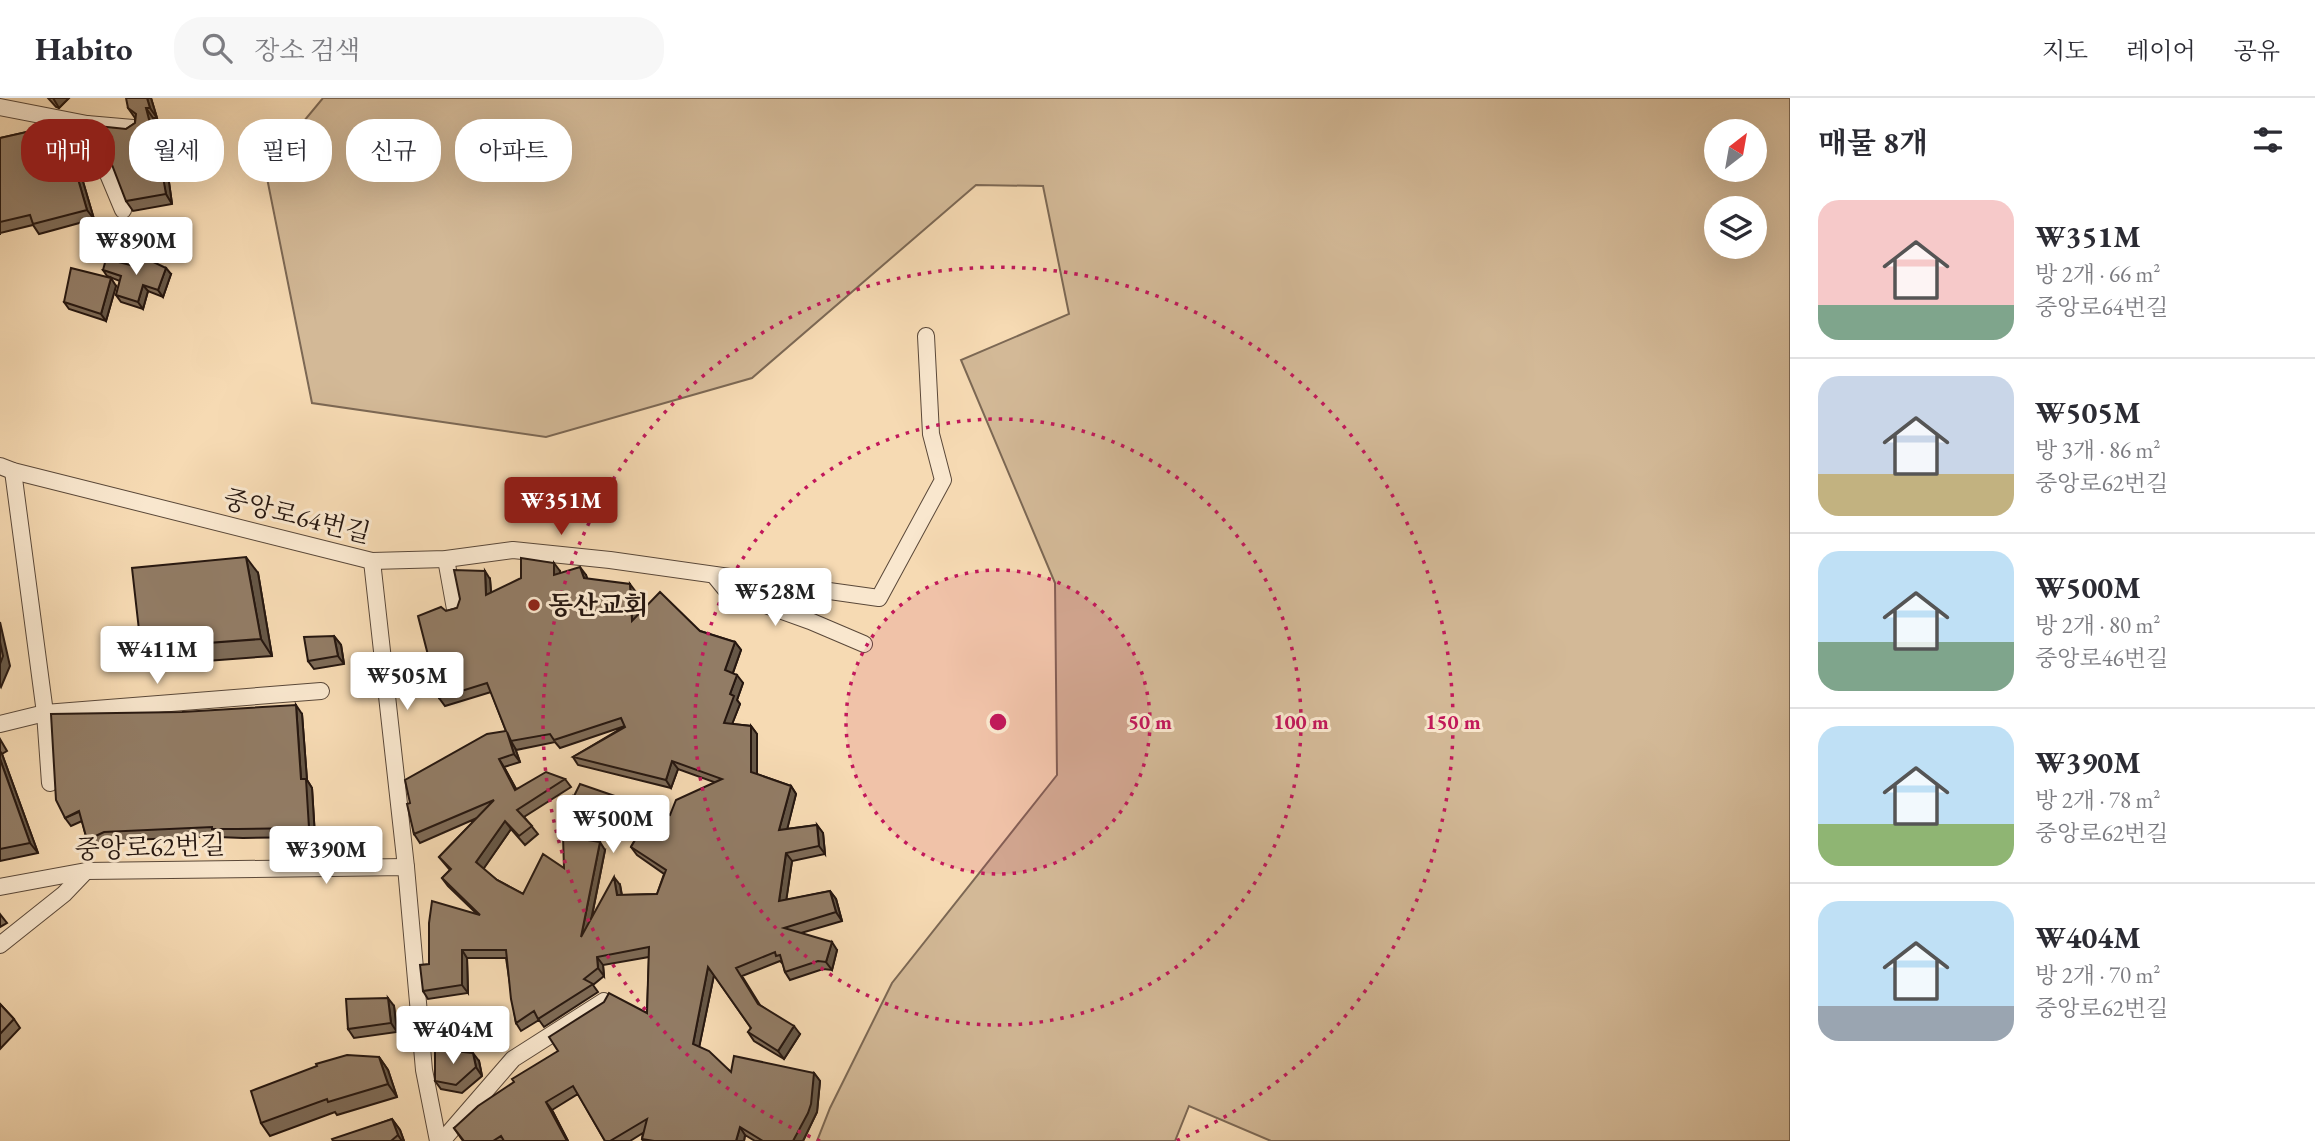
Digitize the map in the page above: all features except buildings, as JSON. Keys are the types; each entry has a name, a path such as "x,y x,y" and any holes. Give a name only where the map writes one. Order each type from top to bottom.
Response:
{"street":[{"path":"0,107 62,119"},
{"path":"112,182 123,210"},
{"name":"중앙로64번길","path":"7,469 372,561 446,559 513,550 879,598 943,480 931,434 926,337"},
{"path":"7,469 45,713 50,783"},
{"path":"446,559 455,609"},
{"path":"372,561 406,867 424,1070 440,1141"},
{"path":"714,575 727,591 864,644"},
{"path":"0,723 45,713 321,691"},
{"name":"중앙로62번길","path":"0,887 86,871 406,867"},
{"path":"0,945 64,894 86,871"},
{"path":"440,1141 513,1059 604,1001"}],"shaded area":[{"path":"323,98 1790,98 1790,1141 1271,1141 1189,1106 1175,1141 817,1141 830,1108 892,983 1057,775 1055,583 961,360 1069,314 1043,186 976,185 752,378 546,437 312,403 268,182 332,182 332,119 306,119"}],"place":[{"name":"동산교회","path":"534,605"}]}
